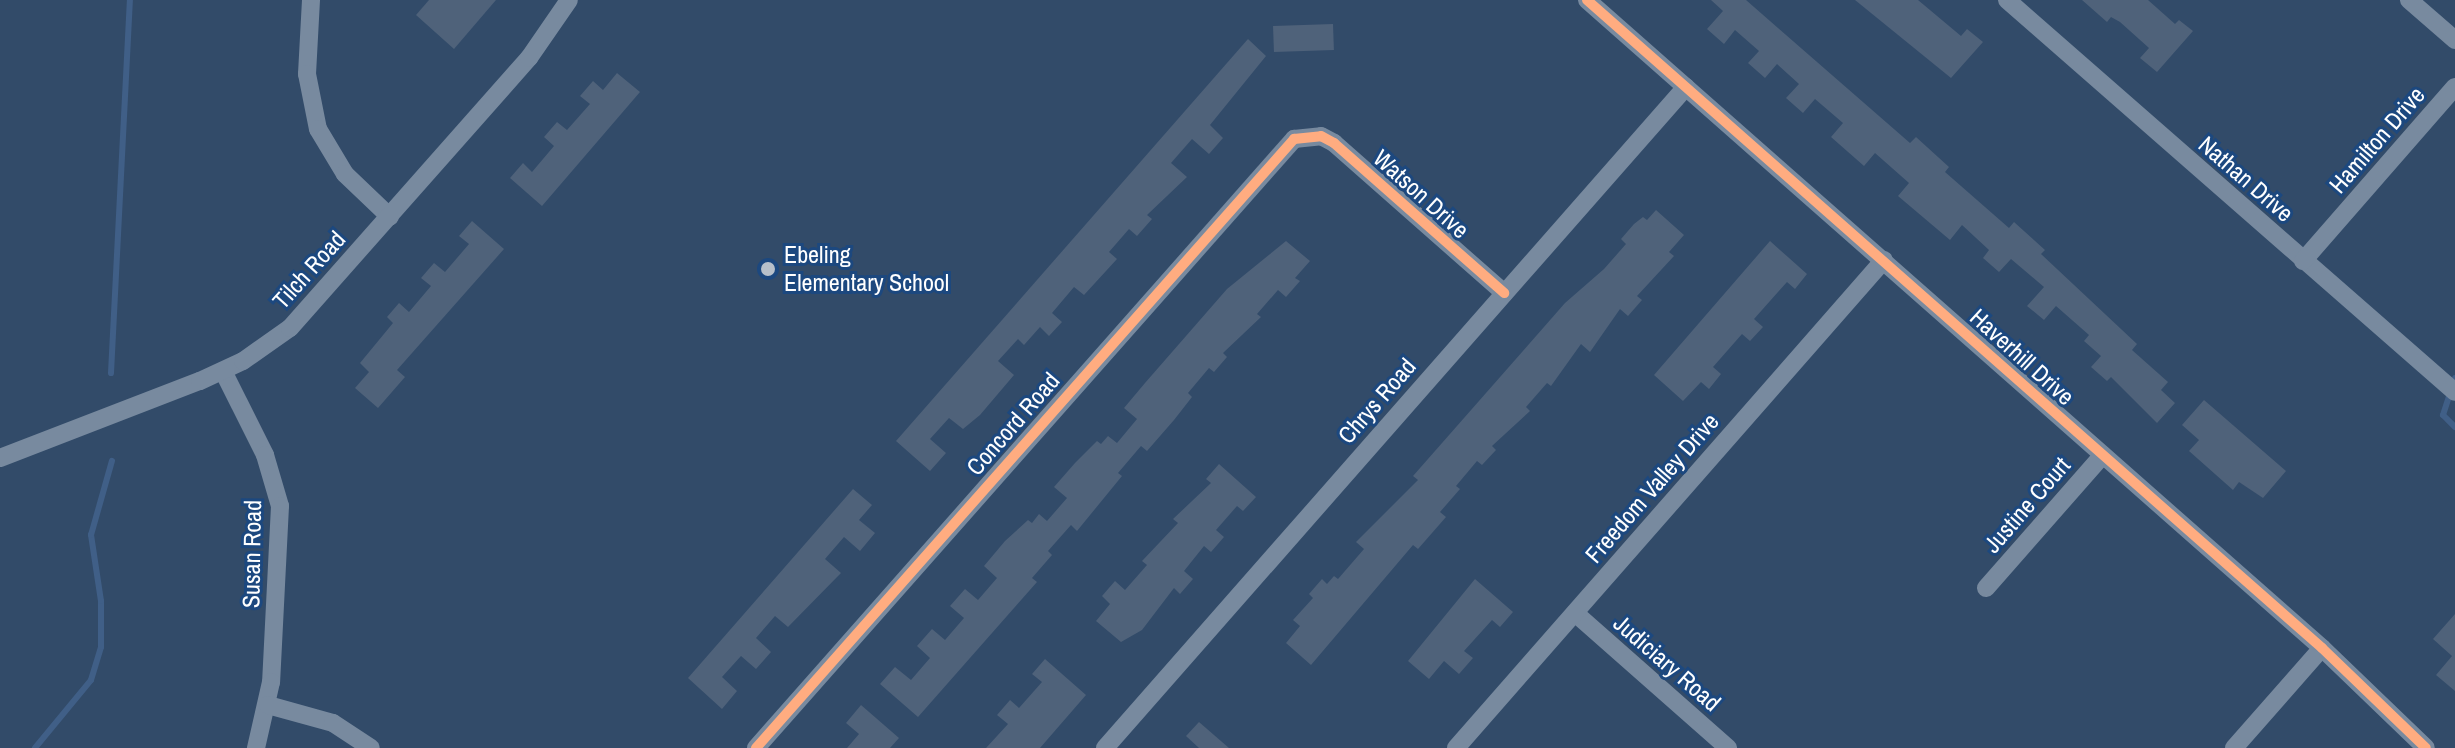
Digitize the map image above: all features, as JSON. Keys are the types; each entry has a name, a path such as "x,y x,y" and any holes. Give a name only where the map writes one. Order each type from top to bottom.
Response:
{"street":[{"path":"311,0 307,74 318,129 345,174 390,217"},
{"name":"Tilch Road","path":"0,458 223,371 290,328 529,58 569,0"},
{"name":"Haverhill Drive","path":"1587,0 2322,648 2426,748"},
{"name":"Nathan Drive","path":"2007,0 2455,392"},
{"path":"2409,0 2455,40"},
{"name":"Chrys Road","path":"1105,748 1686,87"},
{"name":"Hamilton Drive","path":"2303,261 2455,87"},
{"name":"Watson Drive","path":"1307,135 1334,143 1504,293"},
{"name":"Concord Road","path":"756,748 1283,147 1307,135"},
{"name":"Freedom Valley Drive","path":"1456,748 1884,260"},
{"name":"Susan Road","path":"223,371 265,455 280,506 268,705 256,748"},
{"name":"Justine Court","path":"1986,588 2103,455"},
{"name":"Judiciary Road","path":"1575,613 1728,748"},
{"path":"2234,748 2322,648"},
{"path":"268,705 333,723 371,748"}],"building":[{"path":"429,0 496,0 454,49 416,15"},
{"path":"1711,0 1746,0 1910,143 1916,137 1949,167 1945,172 2009,228 2014,222 2045,250 2041,254 2137,344 2132,350 2168,382 2161,390 2175,403 2157,423 2111,377 2107,381 2091,367 2101,356 2084,341 2089,335 2056,306 2044,320 2027,306 2044,287 2011,259 1999,272 1983,258 1989,250 1962,225 1950,240 1898,196 1909,183 1875,153 1864,166 1831,137 1843,123 1815,99 1803,113 1786,98 1799,84 1777,64 1765,78 1748,63 1759,51 1735,30 1724,44 1707,29 1723,11"},
{"path":"1855,0 1918,0 1961,36 1967,29 1983,42 1951,78"},
{"path":"2082,0 2148,0 2175,24 2179,20 2193,31 2157,72 2140,58 2149,48 2120,22 2111,17 2107,22"},
{"path":"1333,24 1334,50 1274,52 1273,26"},
{"path":"1248,39 1266,56 1210,125 1223,138 1209,154 1192,139 1171,163 1187,177 1147,215 1152,219 1137,236 1129,229 1109,252 1117,259 1084,295 1074,287 1052,313 1062,322 1049,336 1040,327 1024,345 1018,339 998,361 1014,375 980,415 963,429 949,418 930,439 946,453 930,471 896,441"},
{"path":"617,73 640,92 542,206 510,178 523,163 532,172 554,146 544,137 557,122 567,130 590,104 580,96 593,81 603,90"},
{"path":"1656,210 1684,235 1669,252 1674,256 1637,296 1642,300 1628,316 1620,309 1590,352 1581,344 1551,386 1547,383 1526,407 1530,411 1492,446 1496,450 1482,465 1477,461 1456,486 1460,489 1440,512 1446,517 1418,549 1413,545 1311,665 1286,643 1300,626 1293,620 1313,598 1309,594 1322,579 1327,584 1334,576 1338,579 1364,549 1356,542 1418,480 1413,476 1565,303 1604,269 1626,244 1621,239 1634,224 1643,217 1647,220"},
{"path":"472,221 504,249 397,370 405,377 378,408 355,388 369,372 360,363 393,323 387,317 399,303 409,312 431,286 421,278 434,263 445,272 469,244 459,236"},
{"path":"1286,241 1310,261 1295,278 1300,281 1286,297 1278,290 1257,314 1261,317 1223,353 1227,357 1214,372 1209,368 1188,393 1192,397 1147,451 1141,446 1118,473 1122,476 1077,531 1071,525 1048,551 1052,555 1032,578 1037,582 918,717 880,684 895,667 911,680 930,658 917,646 932,629 945,640 964,618 950,606 965,589 978,600 997,578 984,566 1005,541 1028,520 1032,523 1039,514 1047,521 1067,498 1054,487 1097,441 1101,444 1108,436 1117,443 1137,419 1124,408 1227,289"},
{"path":"1770,241 1807,274 1795,289 1787,282 1754,319 1763,327 1750,341 1742,334 1713,367 1721,374 1709,389 1701,382 1683,401 1654,375"},
{"path":"2204,400 2286,471 2263,498 2239,482 2233,490 2189,451 2199,440 2182,425"},
{"path":"1219,464 1256,497 1243,511 1237,506 1216,530 1224,537 1211,552 1204,546 1184,571 1193,579 1180,594 1174,588 1142,630 1121,642 1096,621 1110,604 1102,596 1115,581 1125,590 1147,565 1142,561 1178,523 1173,519 1211,483 1206,479"},
{"path":"853,489 872,505 859,520 875,533 860,551 844,537 825,559 841,573 788,627 775,616 756,638 771,652 756,669 741,656 722,677 737,691 722,709 688,678"},
{"path":"1475,579 1513,612 1500,627 1492,620 1464,651 1473,658 1459,674 1444,661 1429,679 1408,661"},
{"path":"2455,614 2455,691 2436,675 2452,656 2433,639"},
{"path":"1045,659 1086,695 1040,748 986,748 1008,724 997,715 1010,700 1019,708 1042,682 1032,674"},
{"path":"861,705 899,738 890,748 847,748 859,734 846,723"},
{"path":"1199,722 1229,748 1199,748 1186,736"}],"waterway":[{"path":"111,373 130,0"},
{"path":"2455,378 2443,415 2455,427"},
{"path":"35,748 91,680 101,647 101,601 91,535 112,461"}],"cycle path":[{"path":"1587,0 2322,648 2426,748"},
{"path":"756,748 1294,139 1321,136 1334,143 1504,293"}],"place":[{"name":"Ebeling Elementary School","path":"768,269"}]}
